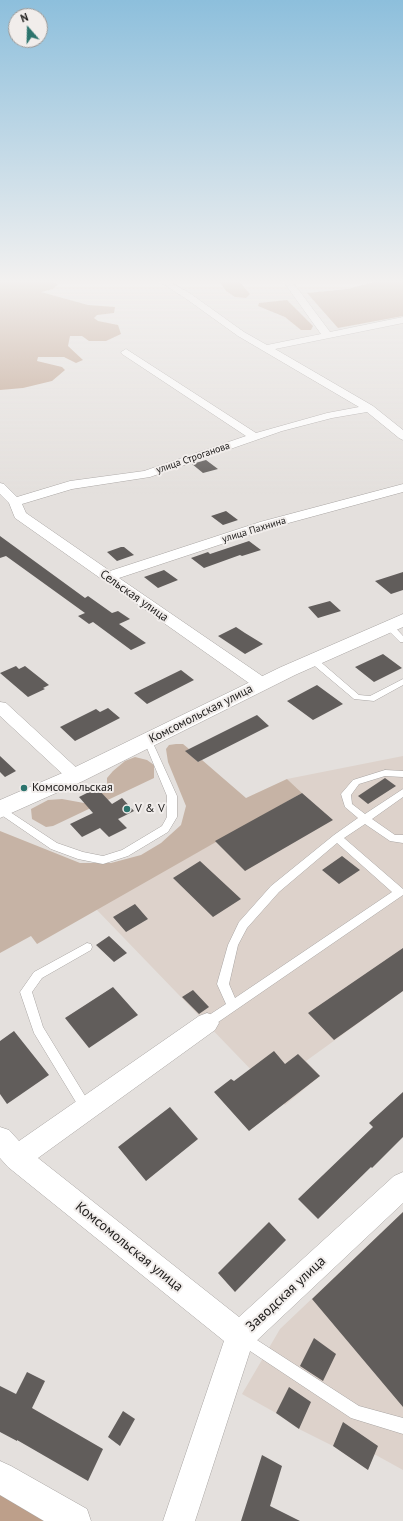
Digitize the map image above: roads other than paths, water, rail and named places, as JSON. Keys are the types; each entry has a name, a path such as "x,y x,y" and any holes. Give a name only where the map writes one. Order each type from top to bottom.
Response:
{"main road":[{"name":"Комсомольская улица","path":"0,810 75,776 313,660 398,629"}],"street":[{"path":"126,352 255,437"},
{"path":"274,352 369,408 403,436"},
{"name":"улица Строганова","path":"15,502 70,485 146,474 255,437 331,415 369,408"},
{"name":"Сельская улица","path":"0,487 15,502 20,515 262,684"},
{"name":"улица Пахнина","path":"107,577 265,525 403,488"},
{"path":"0,708 75,776"},
{"name":"Комсомольская улица","path":"207,1022 86,1108 8,1149 240,1336"},
{"name":"Заводская улица","path":"179,1521 240,1336 403,1185"},
{"path":"0,1477 75,1521"}],"lane":[{"path":"313,660 357,698 371,699 403,682"},
{"path":"0,810 54,846 82,856 103,860 124,853 165,829 172,817 172,796 148,741"},
{"path":"403,774 385,773 356,782 346,794 348,805 365,820 393,838 403,839"},
{"path":"232,1005 223,984 233,945 243,925 275,889 337,838 365,820 403,792"},
{"path":"207,1022 399,892 337,838"},
{"path":"86,1108 38,1029 26,992 30,984 38,975 87,947"},
{"path":"240,1336 356,1414 403,1426"}],"place":[{"name":"Комсомольская","path":"24,788"},
{"name":"V & V","path":"127,809"}]}
